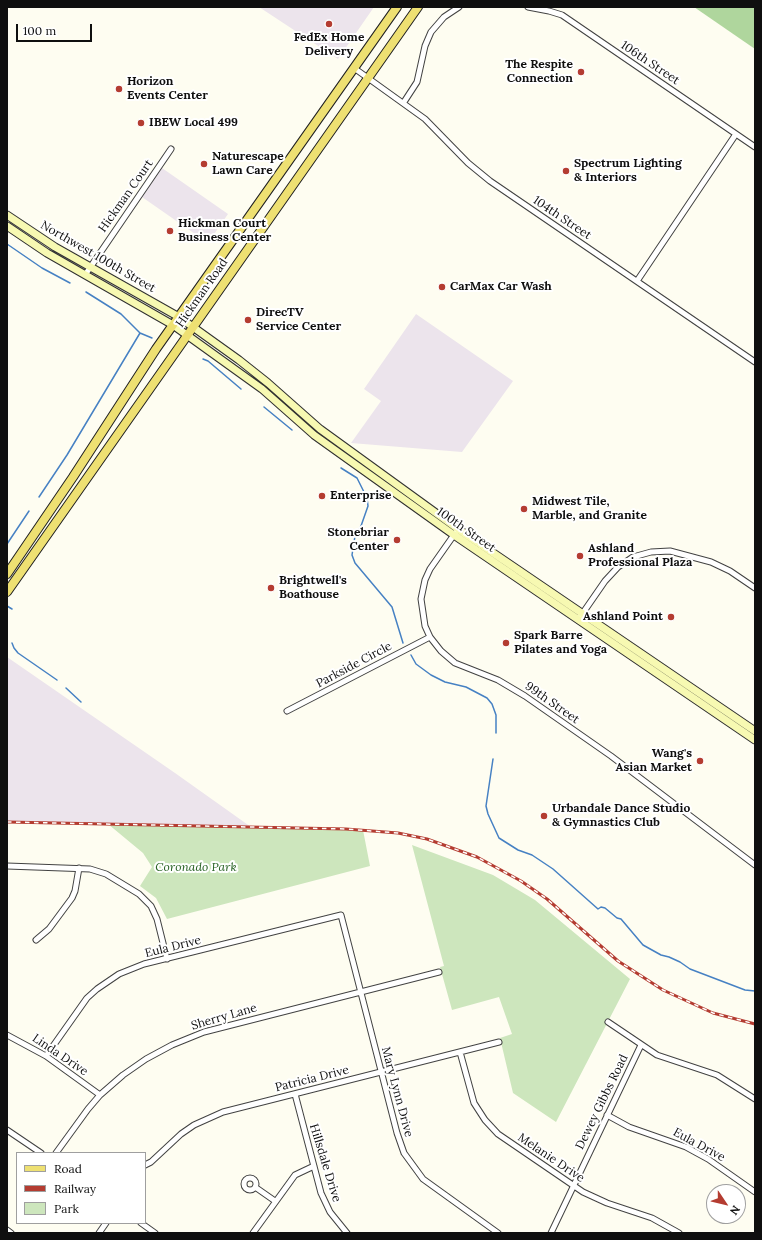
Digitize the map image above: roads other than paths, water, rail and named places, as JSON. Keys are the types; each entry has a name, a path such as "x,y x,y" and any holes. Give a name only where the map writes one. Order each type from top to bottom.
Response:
{"main road":[{"name":"Hickman Road","path":"7,574 173,325 397,7"},
{"name":"Hickman Road","path":"7,592 418,7"},
{"name":"Northwest 100th Street","path":"7,215 55,247 179,318"},
{"name":"Northwest 100th Street","path":"7,226 47,253 173,325"},
{"name":"100th Street","path":"179,318 239,360 268,383 320,430 456,532"},
{"name":"100th Street","path":"173,325 262,389 314,435 580,617 755,740"},
{"name":"100th Street","path":"580,617 755,731"}],"street":[{"path":"404,102 417,82 425,46 431,32 444,17 459,7"},
{"name":"106th Street","path":"528,7 562,15 755,147"},
{"name":"104th Street","path":"354,68 404,102 425,119 468,163 485,177 755,362"},
{"path":"637,281 736,134"},
{"name":"Hickman Court","path":"85,275 89,266 171,149"},
{"name":"99th Street","path":"456,532 430,569 423,590 423,617 430,637 440,651 451,660 464,667 498,680 525,696 611,756 755,865"},
{"path":"580,617 605,581 618,567 633,557 651,552 670,551 711,562 730,571 755,588"},
{"name":"Parkside Circle","path":"288,711 430,637"},
{"path":"7,866 99,870 146,899 155,913 167,958"},
{"path":"36,940 49,929 72,898 75,891 79,868"},
{"name":"Eula Drive","path":"46,1056 79,1008 97,989 131,968 341,915"},
{"name":"Mary Lynn Drive","path":"341,915 397,1133 410,1162 423,1179 436,1190 498,1233"},
{"name":"Sherry Lane","path":"57,1152 100,1095 123,1075 146,1059 172,1045 204,1032 439,972"},
{"path":"608,1022 641,1045 669,1060 692,1066 717,1076 755,1099"},
{"name":"Linda Drive","path":"7,1035 46,1056 100,1095"},
{"name":"Patricia Drive","path":"146,1165 152,1162 181,1134 208,1118 223,1112 499,1042"},
{"name":"Dewey Gibbs Road","path":"551,1233 641,1045"},
{"name":"Melanie Drive","path":"460,1052 471,1094 485,1120 498,1134 573,1186 607,1203 652,1218 679,1233"},
{"name":"Hillsdale Drive","path":"295,1094 325,1202 335,1220 347,1233"},
{"name":"Eula Drive","path":"607,1116 629,1127 686,1147 708,1159 755,1192"},
{"path":"7,1130 40,1152"},
{"path":"146,1168 152,1162"},
{"path":"253,1233 295,1175 314,1166"},
{"path":"255,1188 275,1201"},
{"path":"99,1233 105,1224"},
{"path":"142,1224 155,1233"},
{"path":"7,1230 11,1233"}],"waterway":[{"path":"7,244 42,268 70,283"},
{"path":"86,292 121,314 140,333 152,338"},
{"path":"39,497 67,455 140,333"},
{"path":"203,359 208,361 241,389"},
{"path":"264,407 292,430"},
{"path":"341,468 357,478 367,498 368,506 361,526 355,536 352,555 355,563 392,607 403,643"},
{"path":"7,544 29,511"},
{"path":"7,606 12,609"},
{"path":"12,643 18,653 57,680"},
{"path":"411,655 416,664 431,675 445,682 466,687 487,698 492,704 496,715 496,733"},
{"path":"66,688 81,702"},
{"path":"493,759 486,806 499,838 518,850 532,855 553,869 598,909 601,907 605,908 617,918 621,919 643,945 661,955 680,962 690,969 745,990 755,991"}],"railway":[{"path":"7,822 346,829 398,833 427,839 477,857 521,881 547,899 618,961 663,990 713,1013 755,1024"}],"place":[{"name":"FedEx Home Delivery","path":"329,24"},
{"name":"The Respite Connection","path":"581,72"},
{"name":"Horizon Events Center","path":"119,89"},
{"name":"IBEW Local 499","path":"141,123"},
{"name":"Naturescape Lawn Care","path":"204,164"},
{"name":"Spectrum Lighting & Interiors","path":"566,171"},
{"name":"Hickman Court Business Center","path":"170,231"},
{"name":"CarMax Car Wash","path":"442,287"},
{"name":"DirecTV Service Center","path":"248,320"},
{"name":"Enterprise","path":"322,496"},
{"name":"Midwest Tile, Marble, and Granite","path":"524,509"},
{"name":"Stonebriar Center","path":"397,540"},
{"name":"Ashland Professional Plaza","path":"580,556"},
{"name":"Brightwell's Boathouse","path":"271,588"},
{"name":"Ashland Point","path":"671,617"},
{"name":"Spark Barre Pilates and Yoga","path":"506,643"},
{"name":"Wang's Asian Market","path":"700,761"},
{"name":"Urbandale Dance Studio & Gymnastics Club","path":"544,816"}],"park label":[{"name":"Coronado Park","path":"196,868"}]}
